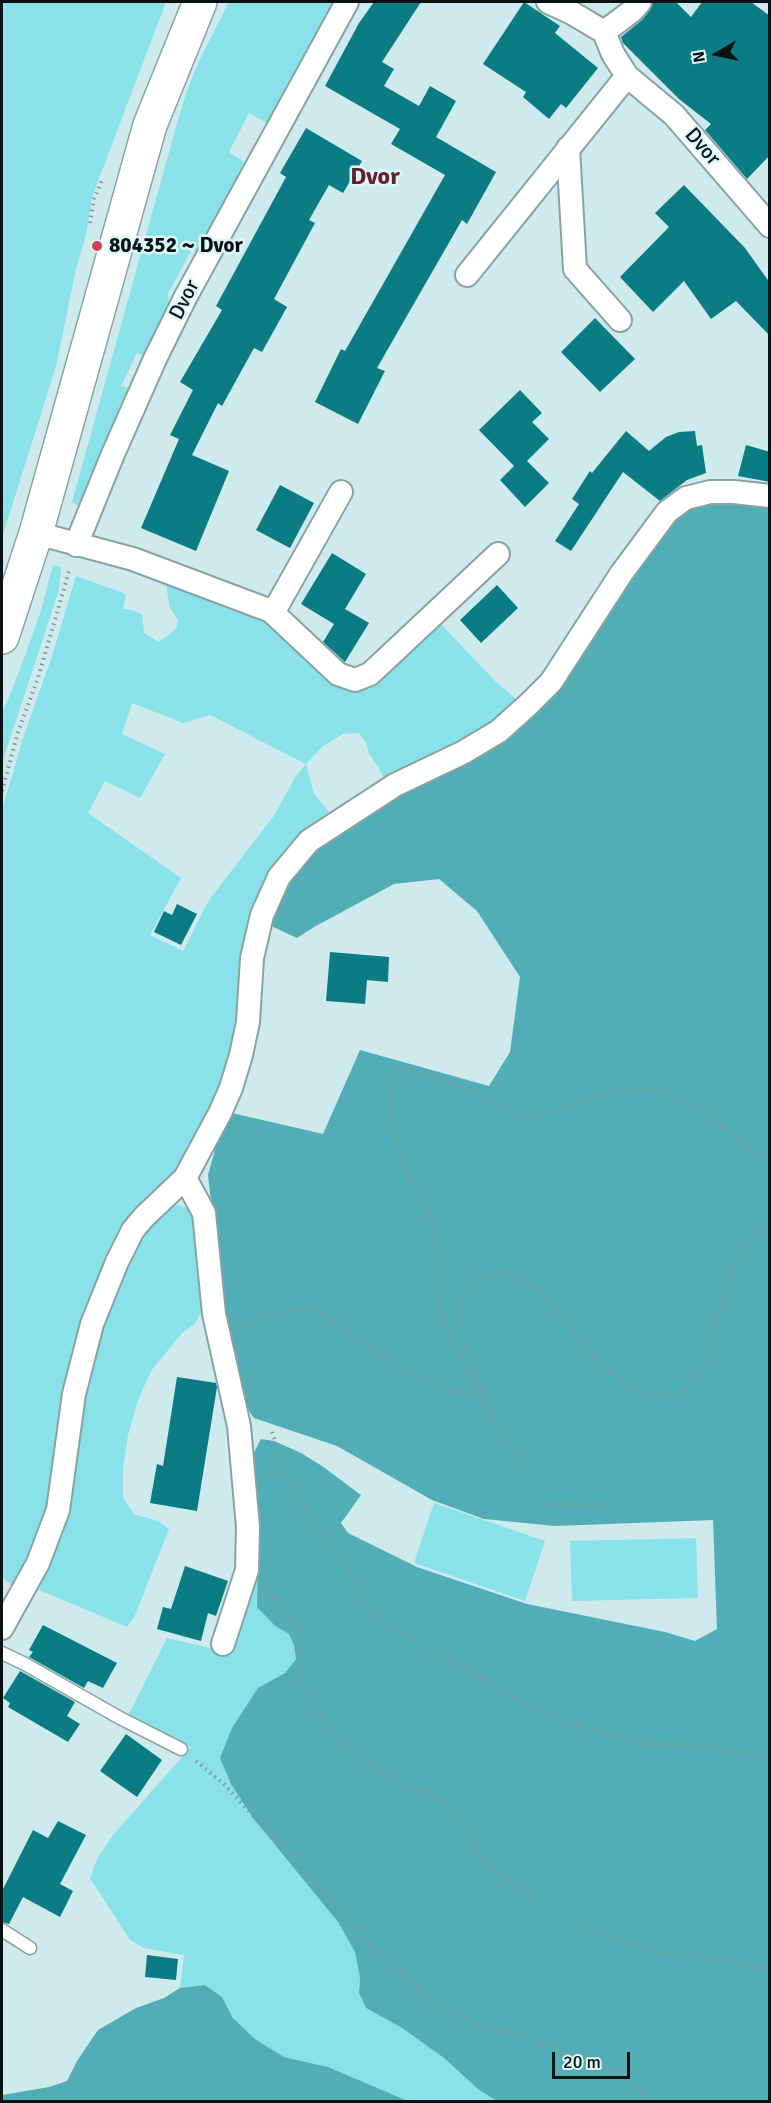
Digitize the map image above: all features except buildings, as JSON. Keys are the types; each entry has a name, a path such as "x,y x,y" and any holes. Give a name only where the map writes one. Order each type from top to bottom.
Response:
{"street":[{"path":"2,638 36,532 150,125 200,2"},
{"name":"Dvor","path":"76,545 155,358 185,298 347,2"},
{"name":"Dvor","path":"548,2 572,13 603,32 627,76 674,115 770,226"},
{"path":"603,32 632,11 640,2"},
{"path":"467,275 627,76"},
{"path":"567,148 575,269 620,320"},
{"path":"273,613 341,492"},
{"path":"2,1628 38,1563 58,1510 74,1394 92,1324 117,1262 133,1230 185,1178 220,1113 241,1055 248,1022 252,958 262,915 279,877 309,841 395,785 464,752 499,731 530,703 551,682 621,574 667,512 686,498 711,492 770,496"},
{"path":"36,532 133,559 273,613 338,674 355,680 370,674 498,554"},
{"path":"185,1178 204,1213 214,1314 238,1426 248,1527 247,1570 224,1644"}],"lane":[{"path":"2,1653 181,1749"},
{"path":"2,1930 30,1948"}],"path":[{"path":"2,791 18,732 53,632 76,545"},
{"path":"529,1469 500,1429 449,1341 439,1301 439,1266 434,1225 412,1184 392,1126 390,1092 398,1068 441,1079 493,1102 522,1118 619,1092 658,1090 703,1110 737,1139 770,1162"},
{"path":"484,1401 464,1341 462,1303 473,1278 503,1271 542,1293 576,1337 608,1371 632,1388 646,1394 664,1397 685,1389 699,1374 712,1350 718,1314 729,1279 741,1254 760,1232 770,1227"},
{"path":"214,1314 246,1324 296,1308 317,1311 404,1369 441,1388 484,1401"},
{"path":"272,1432 285,1471 302,1505 347,1570 361,1597 384,1623 522,1703 561,1720 631,1743 678,1745 770,1758"},
{"path":"549,1503 577,1506 607,1504"},
{"path":"247,1570 300,1629 302,1683 307,1701 350,1751 396,1782 434,1798 458,1814 485,1864 533,1897 592,1931 652,1952 770,1969"},
{"path":"181,1749 224,1784 365,1941 429,2001 480,2025 550,2046 604,2066 657,2102"}],"shaded area":[{"path":"2,2 166,2 92,197 86,235 76,269 56,366 2,538"},
{"path":"229,2 338,2 283,101 267,123 249,113 229,152 244,162 241,172 199,253 192,249 168,294 171,316 150,359 137,353 121,386 133,389 82,509 72,502 174,134 186,93 199,61"},
{"path":"697,501 769,502 769,2101 497,2101 479,2090 444,2058 402,2028 366,2008 359,1993 360,1977 355,1952 338,1922 253,1818 231,1784 220,1758 232,1728 258,1688 285,1673 296,1659 294,1645 289,1634 275,1626 257,1607 258,1553 252,1456 261,1439 274,1441 301,1453 322,1466 361,1495 341,1523 348,1533 417,1567 527,1604 665,1632 695,1641 717,1629 713,1520 555,1526 484,1519 432,1500 337,1446 254,1418 238,1395 228,1358 208,1175 220,1132 232,1113 323,1134 360,1050 489,1086 510,1052 520,977 477,911 439,879 394,884 297,938 265,923 281,884 313,846 363,812 505,735 664,519"},
{"path":"53,565 61,567 59,590 2,763 2,714 40,614"},
{"path":"76,576 126,594 123,609 142,614 144,633 159,642 176,629 178,620 170,608 165,579 246,609 279,629 335,683 357,692 379,681 439,622 495,681 517,700 491,728 386,784 369,754 366,742 359,733 343,734 323,746 306,764 314,794 333,817 274,874 237,1046 193,1151 121,1238 52,1503 17,1588 2,1578 2,810 23,738 52,656","holes":["132,703 183,723 210,715 306,764 296,776 273,817 209,900 183,951 150,935 181,878 88,813 105,781 140,798 165,754 122,734"]},
{"path":"173,1204 189,1208 198,1217 203,1308 195,1324 182,1333 151,1371 138,1400 128,1435 123,1469 123,1498 134,1514 158,1521 169,1529 134,1618 127,1627 39,1590 64,1525 90,1349 139,1232"},
{"path":"434,1503 545,1541 525,1601 414,1563"},
{"path":"696,1538 698,1598 572,1601 570,1541"},
{"path":"258,1583 258,1607 275,1626 289,1634 294,1645 296,1659 285,1673 258,1688 253,1818 338,1922 355,1952 360,1977 359,1993 366,2008 402,2028 444,2058 479,2090 497,2101 408,2101 328,2067 284,2057 255,2039 233,2018 222,1997 205,1985 180,1988 184,1955 144,1948 130,1940 90,1878 97,1859 113,1835 191,1747 128,1716 167,1638 227,1652 249,1586"},
{"path":"205,1985 222,1997 233,2018 255,2039 284,2057 328,2067 408,2101 2,2101 2,2095 49,2087 67,2081 77,2061 98,2030 136,2008 164,1998 180,1988"}],"place":[{"name":"804352 ~ Dvor","path":"97,246"}],"district":[{"name":"Dvor","path":"375,178"}]}
